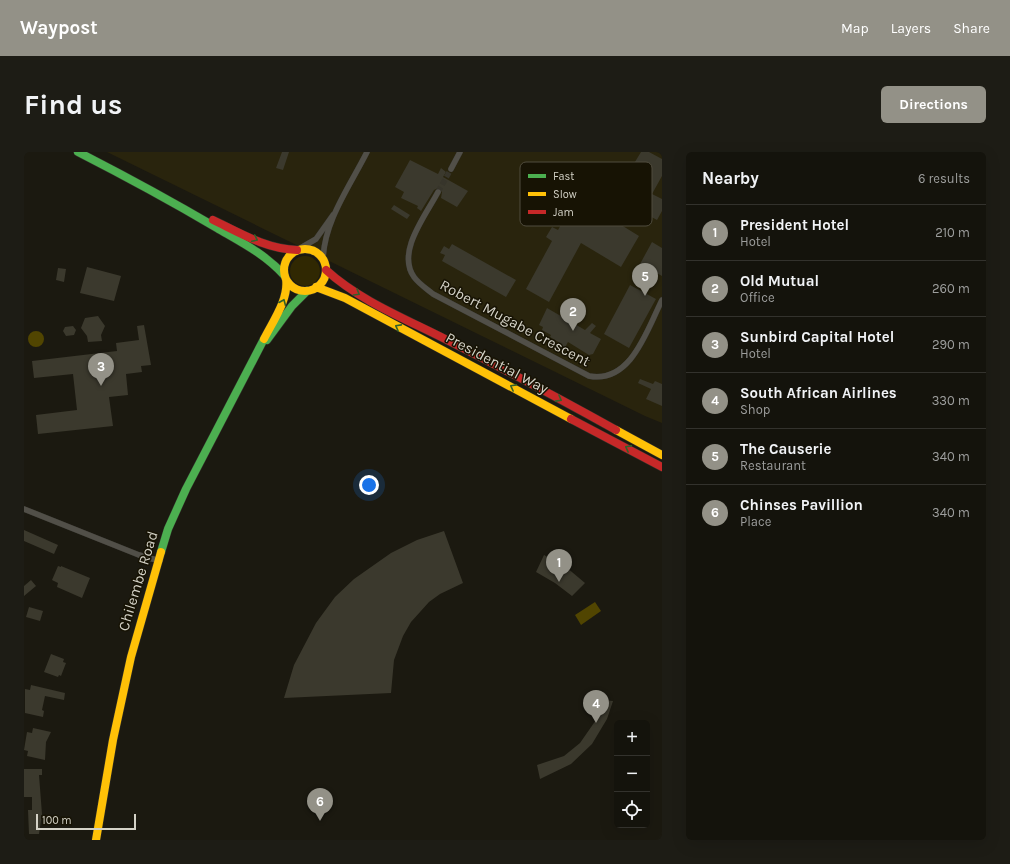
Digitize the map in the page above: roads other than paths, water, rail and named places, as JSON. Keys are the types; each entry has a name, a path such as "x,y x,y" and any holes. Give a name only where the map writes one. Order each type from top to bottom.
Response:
{"main road":[{"path":"78,152 194,213 262,254 285,277 292,287 307,291"},
{"path":"194,213 270,246 288,251 312,250 324,260 326,270 323,280 316,287 307,291 292,306 261,348"},
{"path":"261,348 285,296 287,286 285,277 286,260 297,250"},
{"name":"Presidential Way","path":"326,270 340,283 369,300 500,367 662,455"},
{"name":"Presidential Way","path":"316,287 345,298 662,467"},
{"name":"Chilembe Road","path":"96,840 113,740 131,656 148,595 160,561 168,529 261,348"},
{"path":"599,421 631,433 662,449"}],"street":[{"path":"297,250 321,234 338,207 367,152"},
{"path":"451,169 460,152"},
{"name":"Robert Mugabe Crescent","path":"438,192 408,250 407,261 414,277 433,294 589,376 597,378 609,376 628,364 643,339 662,300"},
{"path":"324,260 326,240 338,207"},
{"path":"24,509 139,555 160,561"}],"tunnel":[{"path":"438,192 451,169"}],"place":[{"name":"The Causerie","path":"645,296"},
{"name":"Old Mutual","path":"573,331"},
{"name":"Sunbird Capital Hotel","path":"101,386"},
{"name":"President Hotel","path":"559,582"},
{"name":"South African Airlines","path":"596,723"},
{"name":"Chinses Pavillion","path":"320,821"}]}
